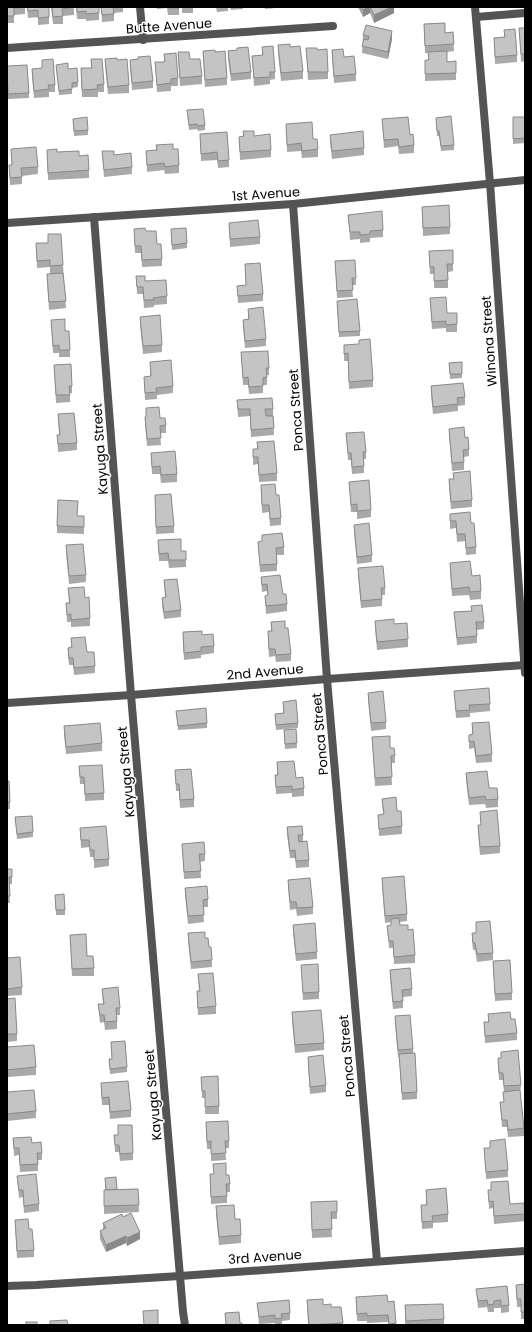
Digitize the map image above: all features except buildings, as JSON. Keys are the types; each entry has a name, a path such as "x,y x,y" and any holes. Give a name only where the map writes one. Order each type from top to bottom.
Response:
{"street":[{"path":"140,7 143,40"},
{"name":"Winona Street","path":"475,7 490,183 525,668"},
{"path":"476,17 525,13"},
{"name":"Butte Avenue","path":"7,48 333,26"},
{"name":"1st Avenue","path":"7,223 293,204 525,180"},
{"name":"Ponca Street","path":"293,204 327,679 377,1261"},
{"name":"Kayuga Street","path":"94,217 131,695 185,1325"},
{"name":"2nd Avenue","path":"7,703 131,695 327,679 525,668"},
{"name":"3rd Avenue","path":"7,1286 180,1276 525,1251"}]}
